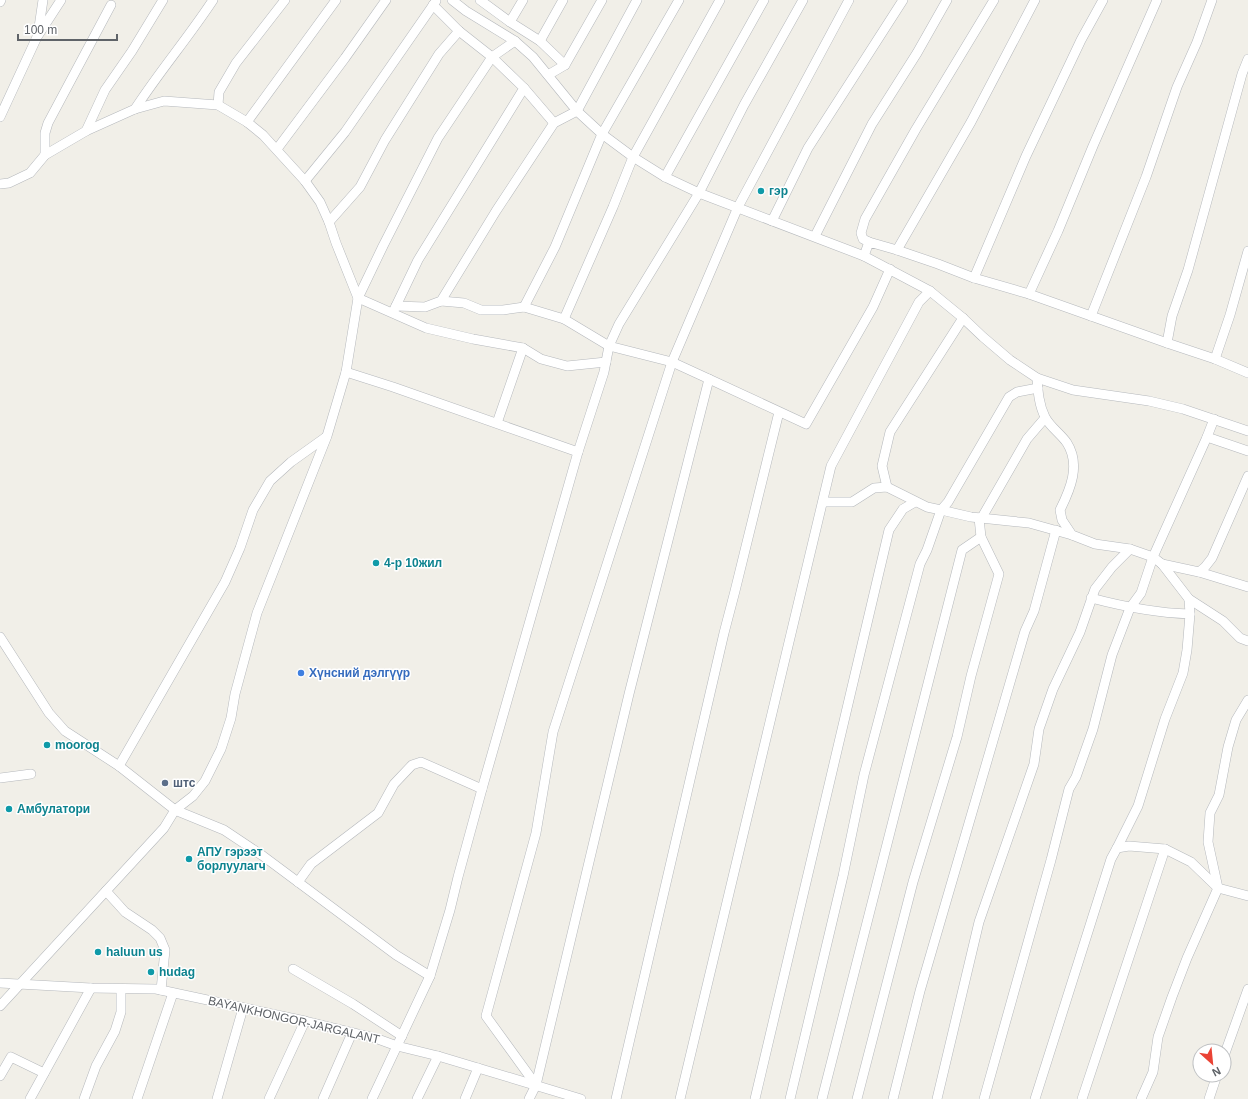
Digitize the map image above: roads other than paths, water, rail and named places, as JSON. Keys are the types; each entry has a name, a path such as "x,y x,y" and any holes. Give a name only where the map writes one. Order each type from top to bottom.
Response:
{"street":[{"path":"38,37 43,0"},
{"path":"0,117 38,37 61,0"},
{"path":"86,130 105,90 132,51 163,0"},
{"path":"135,110 197,25 213,0"},
{"path":"218,106 219,92 236,63 285,0"},
{"path":"247,122 336,0"},
{"path":"277,149 386,0"},
{"path":"452,0 466,11 515,41 533,57 577,111 602,134 633,157 665,177 699,193 815,236 864,256 890,269 930,291 1010,360 1037,378 1073,390 1149,401 1183,409 1248,431"},
{"path":"481,0 510,22 540,41 565,65"},
{"path":"510,22 523,0"},
{"path":"540,41 563,0"},
{"path":"548,76 565,65 602,0"},
{"path":"441,301 496,211 554,123 577,111 637,0"},
{"path":"524,307 555,247 602,134 679,0"},
{"path":"564,319 633,157 720,0"},
{"path":"665,177 764,0"},
{"path":"372,1099 430,976 450,910 482,789 578,452 604,372 610,346 619,324 699,193 744,105 803,0"},
{"path":"536,1085 486,1016 536,833 553,732 672,362 738,207 849,0"},
{"path":"772,221 808,148 903,0"},
{"path":"815,236 872,124 917,53 947,0"},
{"path":"994,0 916,129 865,219 861,233 863,239 938,264 974,278 1029,294 1167,344 1215,359 1248,373"},
{"path":"896,250 971,122 1036,0"},
{"path":"974,278 1030,150 1081,40 1103,0"},
{"path":"1029,294 1058,231 1093,146 1157,0"},
{"path":"1091,316 1146,177 1177,87 1197,42 1212,0"},
{"path":"306,181 345,132 435,2 459,31 492,57 524,88 554,123"},
{"path":"45,155 45,133 48,124 111,5"},
{"path":"330,222 360,187 385,140 439,54 459,31"},
{"path":"0,1006 164,828 175,810 193,796 205,781 221,749 231,718 235,694 257,613 327,436 346,372 358,298 438,138 492,57 515,41"},
{"path":"1167,344 1172,316 1188,270 1242,74 1248,59"},
{"path":"395,310 418,260 524,88"},
{"path":"0,184 9,183 30,173 45,155 86,130 135,110 164,101 218,106 247,122 263,135 306,181 320,202 330,222 336,243 358,298"},
{"path":"864,256 869,242"},
{"path":"1215,359 1230,315 1248,251"},
{"path":"395,310 425,307 441,301 464,303 481,310 503,310 524,307 564,319 610,346 672,362 806,424 873,307 890,269"},
{"path":"680,1099 831,466 919,302 930,291"},
{"path":"358,298 395,310 426,328 473,339 524,348 542,359 566,366 606,362"},
{"path":"887,487 882,466 890,432 963,318"},
{"path":"497,423 524,348"},
{"path":"346,372 393,386 578,452"},
{"path":"1037,378 1039,400 1045,418 1068,444 1075,465 1069,491 1060,510 1062,520 1072,535"},
{"path":"529,1099 536,1085 629,694 709,379"},
{"path":"790,1099 843,876 864,775 920,564 927,550 941,510 948,502 1009,397 1017,392 1038,388"},
{"path":"616,1099 724,633 779,412"},
{"path":"857,1099 913,882 957,737 971,676 998,574 981,537 980,518 1027,439 1045,418"},
{"path":"984,1099 1049,868 1069,789 1076,777 1093,729 1112,655 1130,608 1141,593 1153,557 1208,437 1214,420"},
{"path":"119,766 225,582 240,548 253,510 270,481 291,462 327,436"},
{"path":"1208,437 1248,451"},
{"path":"1200,572 1212,558 1248,476"},
{"path":"823,502 852,502 874,488 887,487 927,507 980,518 1029,522 1072,535 1095,544 1130,549 1153,557 1162,564 1188,599 1223,621 1240,638 1248,641"},
{"path":"755,1099 889,530 903,509 916,502"},
{"path":"893,1099 920,991 1025,631 1034,610 1056,530"},
{"path":"822,1099 962,550 981,537"},
{"path":"937,1099 979,922 1034,764 1039,729 1053,689 1080,632 1095,589 1112,567 1130,549"},
{"path":"1162,564 1200,572 1248,587"},
{"path":"1091,598 1130,608 1163,613 1190,614"},
{"path":"1036,1099 1111,859 1138,806 1164,719 1183,673 1187,650 1190,614 1188,599"},
{"path":"0,637 49,713 65,731 119,766 175,810 224,830 263,856 396,955 430,976"},
{"path":"1141,1099 1153,1072 1158,1037 1186,958 1218,888 1208,842 1210,813 1219,795 1228,746 1236,720 1248,700"},
{"path":"298,882 311,864 378,813 394,784 412,765 421,762 482,789"},
{"path":"0,778 32,774"},
{"path":"1117,848 1129,846 1165,849 1191,862 1218,888 1248,896"},
{"path":"1082,1099 1165,849"},
{"path":"106,891 125,912 152,930 160,938 165,950 161,990"},
{"path":"293,969 353,1004 402,1036"},
{"name":"BAYANKHONGOR-JARGALANT","path":"0,983 161,990 305,1021 352,1033 438,1056 581,1099"},
{"path":"30,1099 91,988"},
{"path":"84,1099 96,1066 115,1031 121,1012 121,989"},
{"path":"1229,1043 1248,989"},
{"path":"137,1099 173,993"},
{"path":"217,1099 243,1008"},
{"path":"269,1099 305,1021"},
{"path":"323,1099 352,1033"},
{"path":"417,1099 438,1056"},
{"path":"0,1076 11,1057 44,1073"},
{"path":"465,1099 478,1068"},
{"path":"1209,1099 1214,1083"}],"place":[{"name":"гэр","path":"761,191"},
{"name":"4-р 10жил","path":"376,563"},
{"name":"Хүнсний дэлгүүр","path":"301,673"},
{"name":"moorog","path":"47,745"},
{"name":"штс","path":"165,783"},
{"name":"Амбулатори","path":"9,809"},
{"name":"АПУ гэрээт борлуулагч","path":"189,859"},
{"name":"haluun us","path":"98,952"},
{"name":"hudag","path":"151,972"}]}
